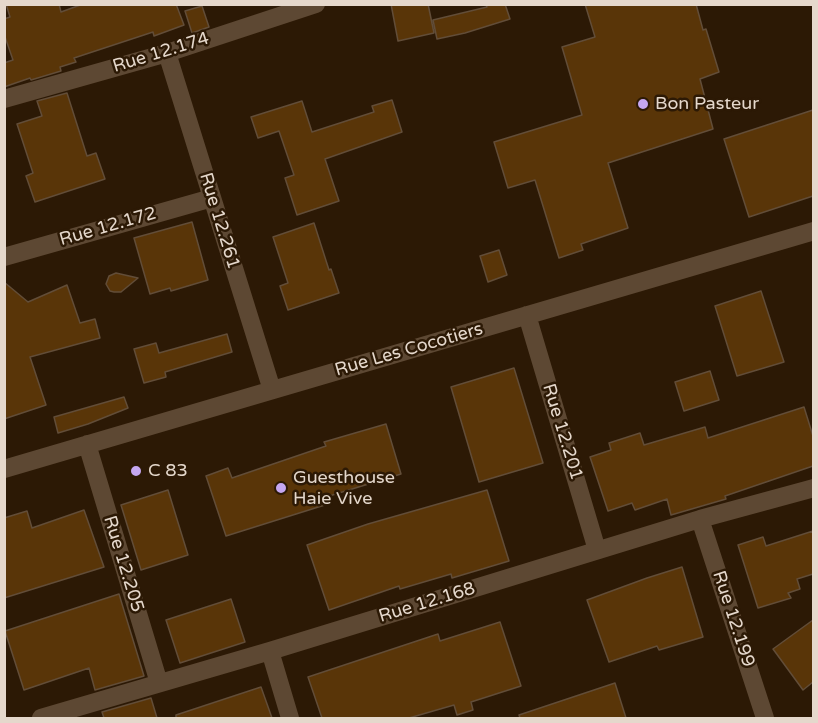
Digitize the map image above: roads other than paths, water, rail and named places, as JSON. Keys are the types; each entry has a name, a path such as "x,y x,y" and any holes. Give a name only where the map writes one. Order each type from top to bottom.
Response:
{"street":[{"name":"Rue 12.174","path":"4,99 167,53 316,4"},
{"name":"Rue 12.261","path":"167,53 272,390"},
{"name":"Rue 12.172","path":"4,257 212,198"},
{"name":"Rue Les Cocotiers","path":"4,469 813,231"},
{"name":"Rue 12.201","path":"527,315 597,550"},
{"name":"Rue 12.205","path":"87,444 159,683"},
{"name":"Rue 12.168","path":"41,718 60,716 159,683 597,550 813,488"},
{"name":"Rue 12.199","path":"700,519 765,718"},
{"path":"270,651 290,718"}],"place":[{"name":"Bon Pasteur","path":"643,104"},
{"name":"C 83","path":"136,471"},
{"name":"Guesthouse Haie Vive","path":"281,488"}]}
